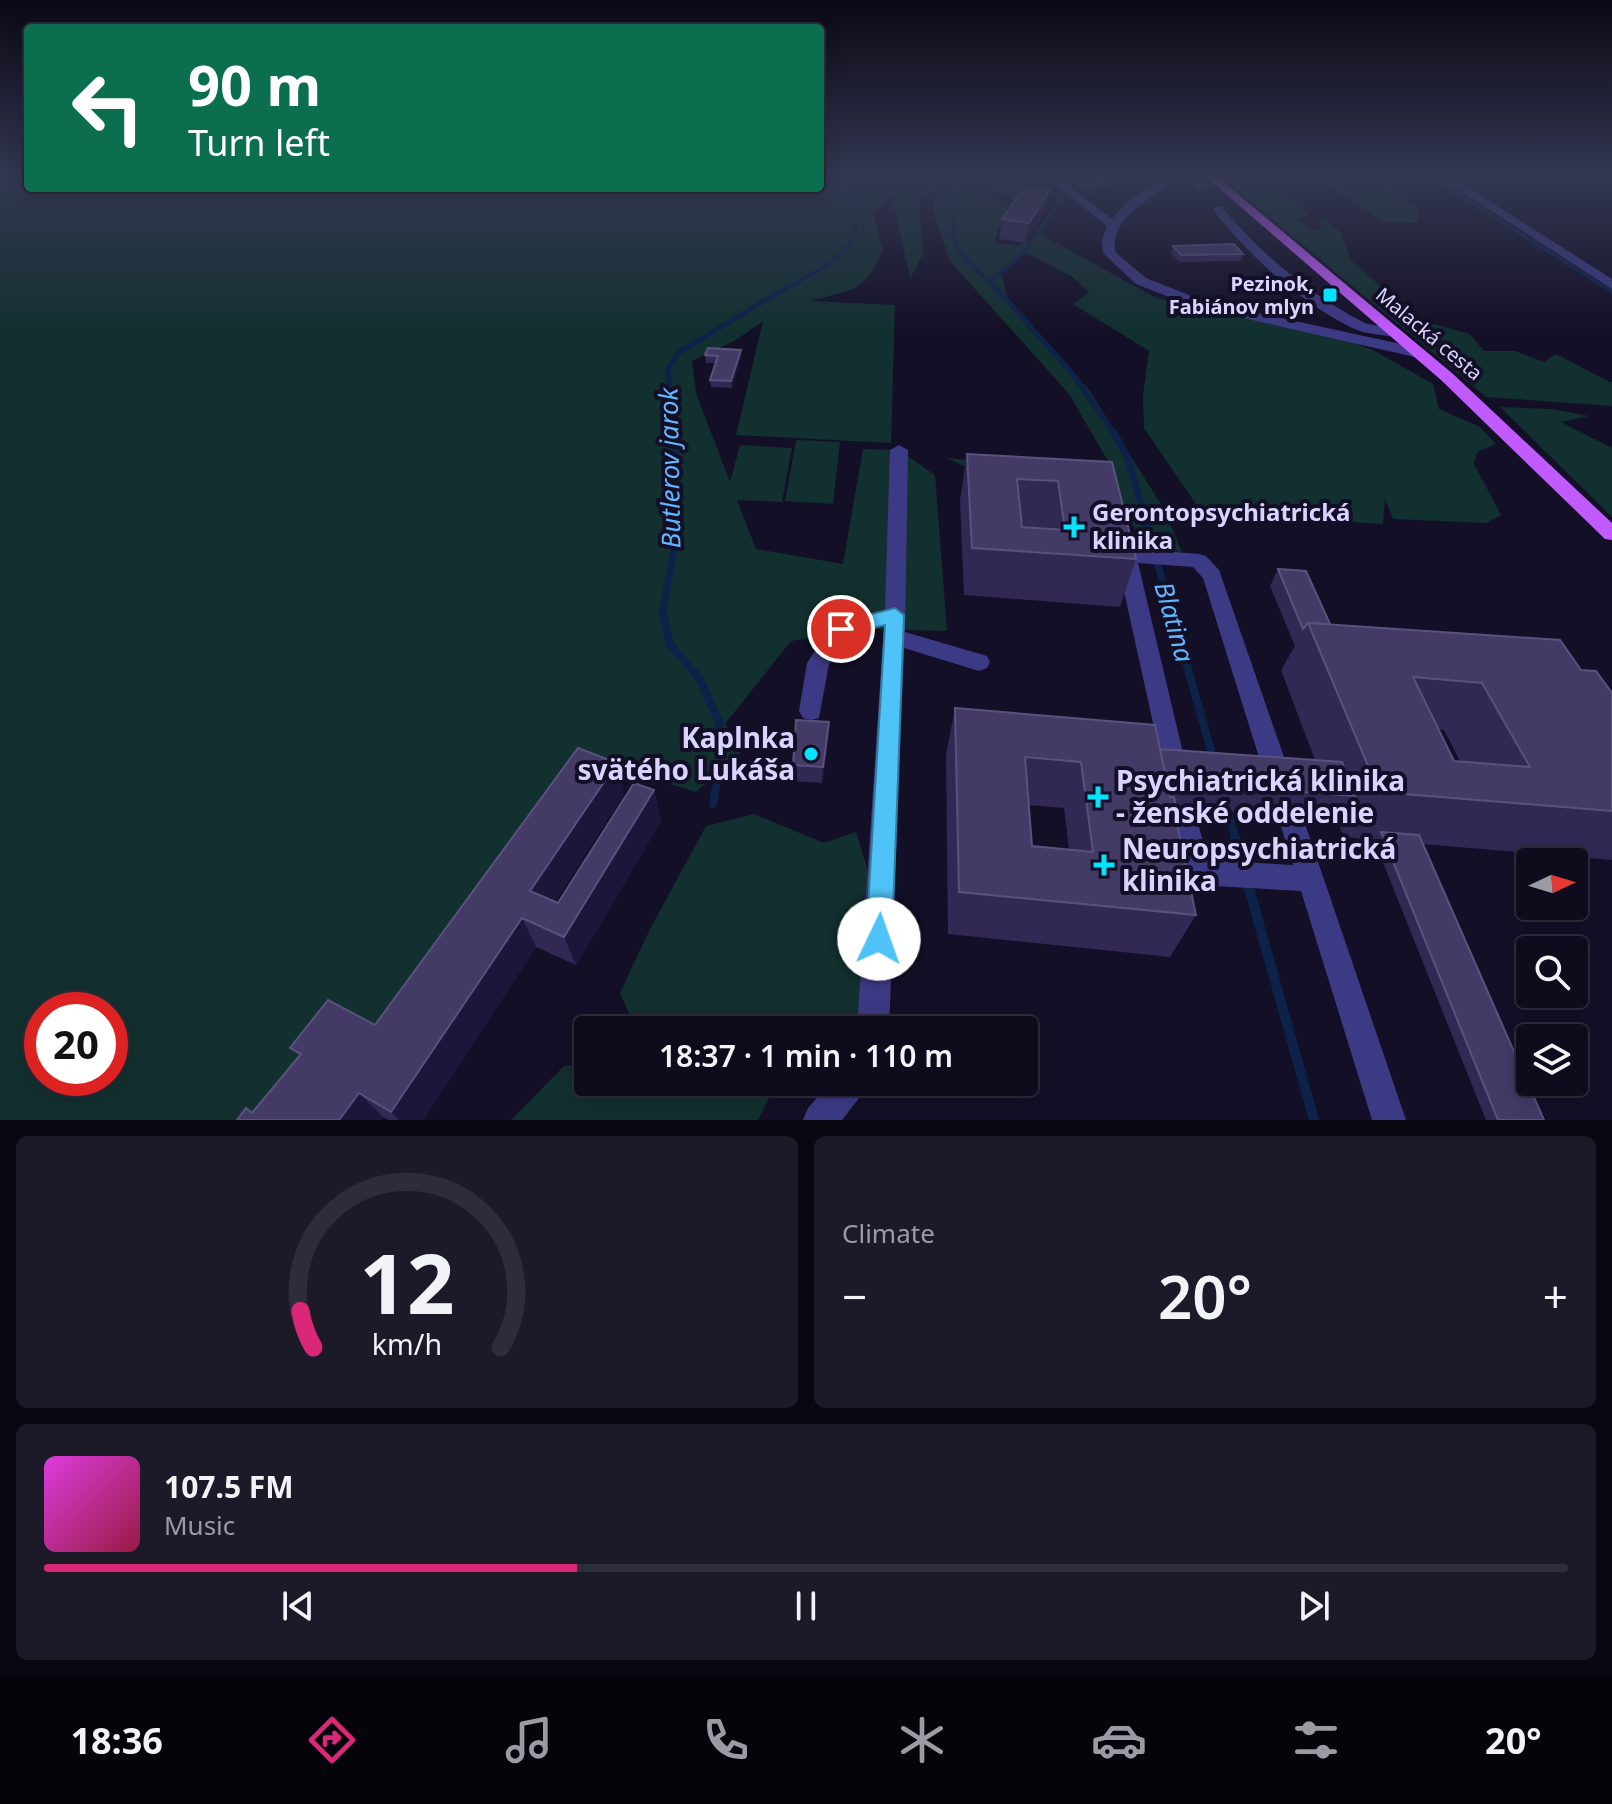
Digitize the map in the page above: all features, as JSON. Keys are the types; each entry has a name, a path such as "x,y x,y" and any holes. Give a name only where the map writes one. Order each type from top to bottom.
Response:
{"main road":[{"name":"Malacká cesta","path":"1272,228 1419,353 1538,460 1612,534"}],"lane":[{"path":"1110,228 1109,253 1141,281 1157,289 1214,308 1419,353"},
{"path":"1235,228 1252,247 1361,326 1395,333"},
{"path":"1524,228 1612,285"},
{"path":"874,1016 894,626 899,450"},
{"path":"1175,775 1126,555 1199,561 1212,575 1280,783"},
{"path":"811,711 818,663 841,629 894,626 979,662"},
{"path":"1183,809 1197,872 1311,879"},
{"path":"1291,817 1389,1120"},
{"path":"820,1120 840,1096"}],"green space":[{"path":"0,228 877,228 883,250 863,282 856,288 811,301 895,305 891,443 736,435 763,321 736,340 692,361 696,393 730,482 740,445 792,448 782,502 737,500 756,549 843,564 863,449 899,450 935,475 947,631 870,629 791,641 725,724 743,750 696,792 601,763 300,1120 0,1120"},
{"path":"899,228 921,228 923,254 910,279"},
{"path":"939,228 999,228 994,243 1017,246 1042,235 1156,298 1340,338 1373,350 1433,384 1439,409 1480,427 1496,444 1477,452 1474,464 1501,515 1486,523 1393,519 1385,499 1383,524 1202,513 1144,428 1143,395 1149,351 1073,304 1089,292 1071,276 1027,253 1000,270 1008,299 1090,391 1164,509 1182,552 1145,547 1113,490 974,471 947,458 1115,473 1069,394 950,261"},
{"path":"1283,228 1336,228 1341,233 1350,259 1417,319 1470,334 1484,351 1515,351 1544,362 1556,354 1612,383 1612,406 1486,397"},
{"path":"1500,407 1551,409 1589,416 1561,422 1612,448 1612,517"},
{"path":"796,440 840,442 833,504 785,501"},
{"path":"754,814 824,843 856,832 875,893 865,1016 631,1016 620,993 650,929 706,826"},
{"path":"574,1065 574,1096 770,1096 758,1120 511,1120 564,1066"}],"building":[{"path":"1234,244 1243,254 1181,255 1173,246"},
{"path":"708,348 741,350 731,381 710,380 718,356 705,355"},
{"path":"967,454 1112,462 1136,559 972,548","holes":["1017,479 1058,481 1065,530 1022,527"]},
{"path":"1278,569 1306,571 1330,624 1308,623 1303,629"},
{"path":"1308,623 1560,640 1581,670 1596,671 1612,693 1612,811 1379,792","holes":["1413,677 1482,683 1530,767 1454,761"]},
{"path":"955,708 1155,725 1170,797 1174,797 1177,810 1174,810 1196,915 959,892","holes":["1025,757 1081,762 1093,852 1032,846"]},
{"name":"Kaplnka svätého Lukáša","path":"796,720 829,722 823,767 793,765"},
{"path":"578,748 617,763 530,891 558,903 634,783 654,790 564,937 522,918 391,1112 359,1093 339,1120 237,1120 246,1108 252,1113 301,1054 290,1048 328,1000 375,1025"},
{"path":"1160,749 1342,762 1355,796 1167,782"},
{"path":"1381,832 1419,835 1516,1056 1516,1096 1533,1096 1544,1120 1498,1120"}],"waterway":[{"name":"Butlerov jarok","path":"780,291 836,258 848,245 855,228"},
{"name":"Blatina","path":"953,228 955,241 967,261 998,290"},
{"path":"990,282 1028,248 1041,228"},
{"path":"1512,228 1609,290"},
{"name":"Butlerov jarok","path":"674,435 668,369 679,352 784,289"},
{"name":"Blatina","path":"998,290 1073,374 1115,435"},
{"name":"Butlerov jarok","path":"662,615 677,533 674,433"},
{"name":"Blatina","path":"1114,433 1128,458 1172,615"},
{"name":"Butlerov jarok","path":"663,613 670,644 699,678 719,721 722,751 713,804"},
{"name":"Blatina","path":"1172,613 1214,761"},
{"name":"Blatina","path":"1226,804 1236,839"},
{"name":"Blatina","path":"1235,837 1244,869"},
{"name":"Blatina","path":"1247,881 1314,1120"}],"place":[{"name":"Pezinok, Fabiánov mlyn","path":"1330,295"},
{"name":"Gerontopsychiatrická klinika","path":"1074,527"},
{"name":"Kaplnka svätého Lukáša","path":"811,754"},
{"name":"Psychiatrická klinika - ženské oddelenie","path":"1098,797"},
{"name":"Neuropsychiatrická klinika","path":"1104,865"}],"route":[{"path":"841,629 870,619 895,615 879,939"}]}
